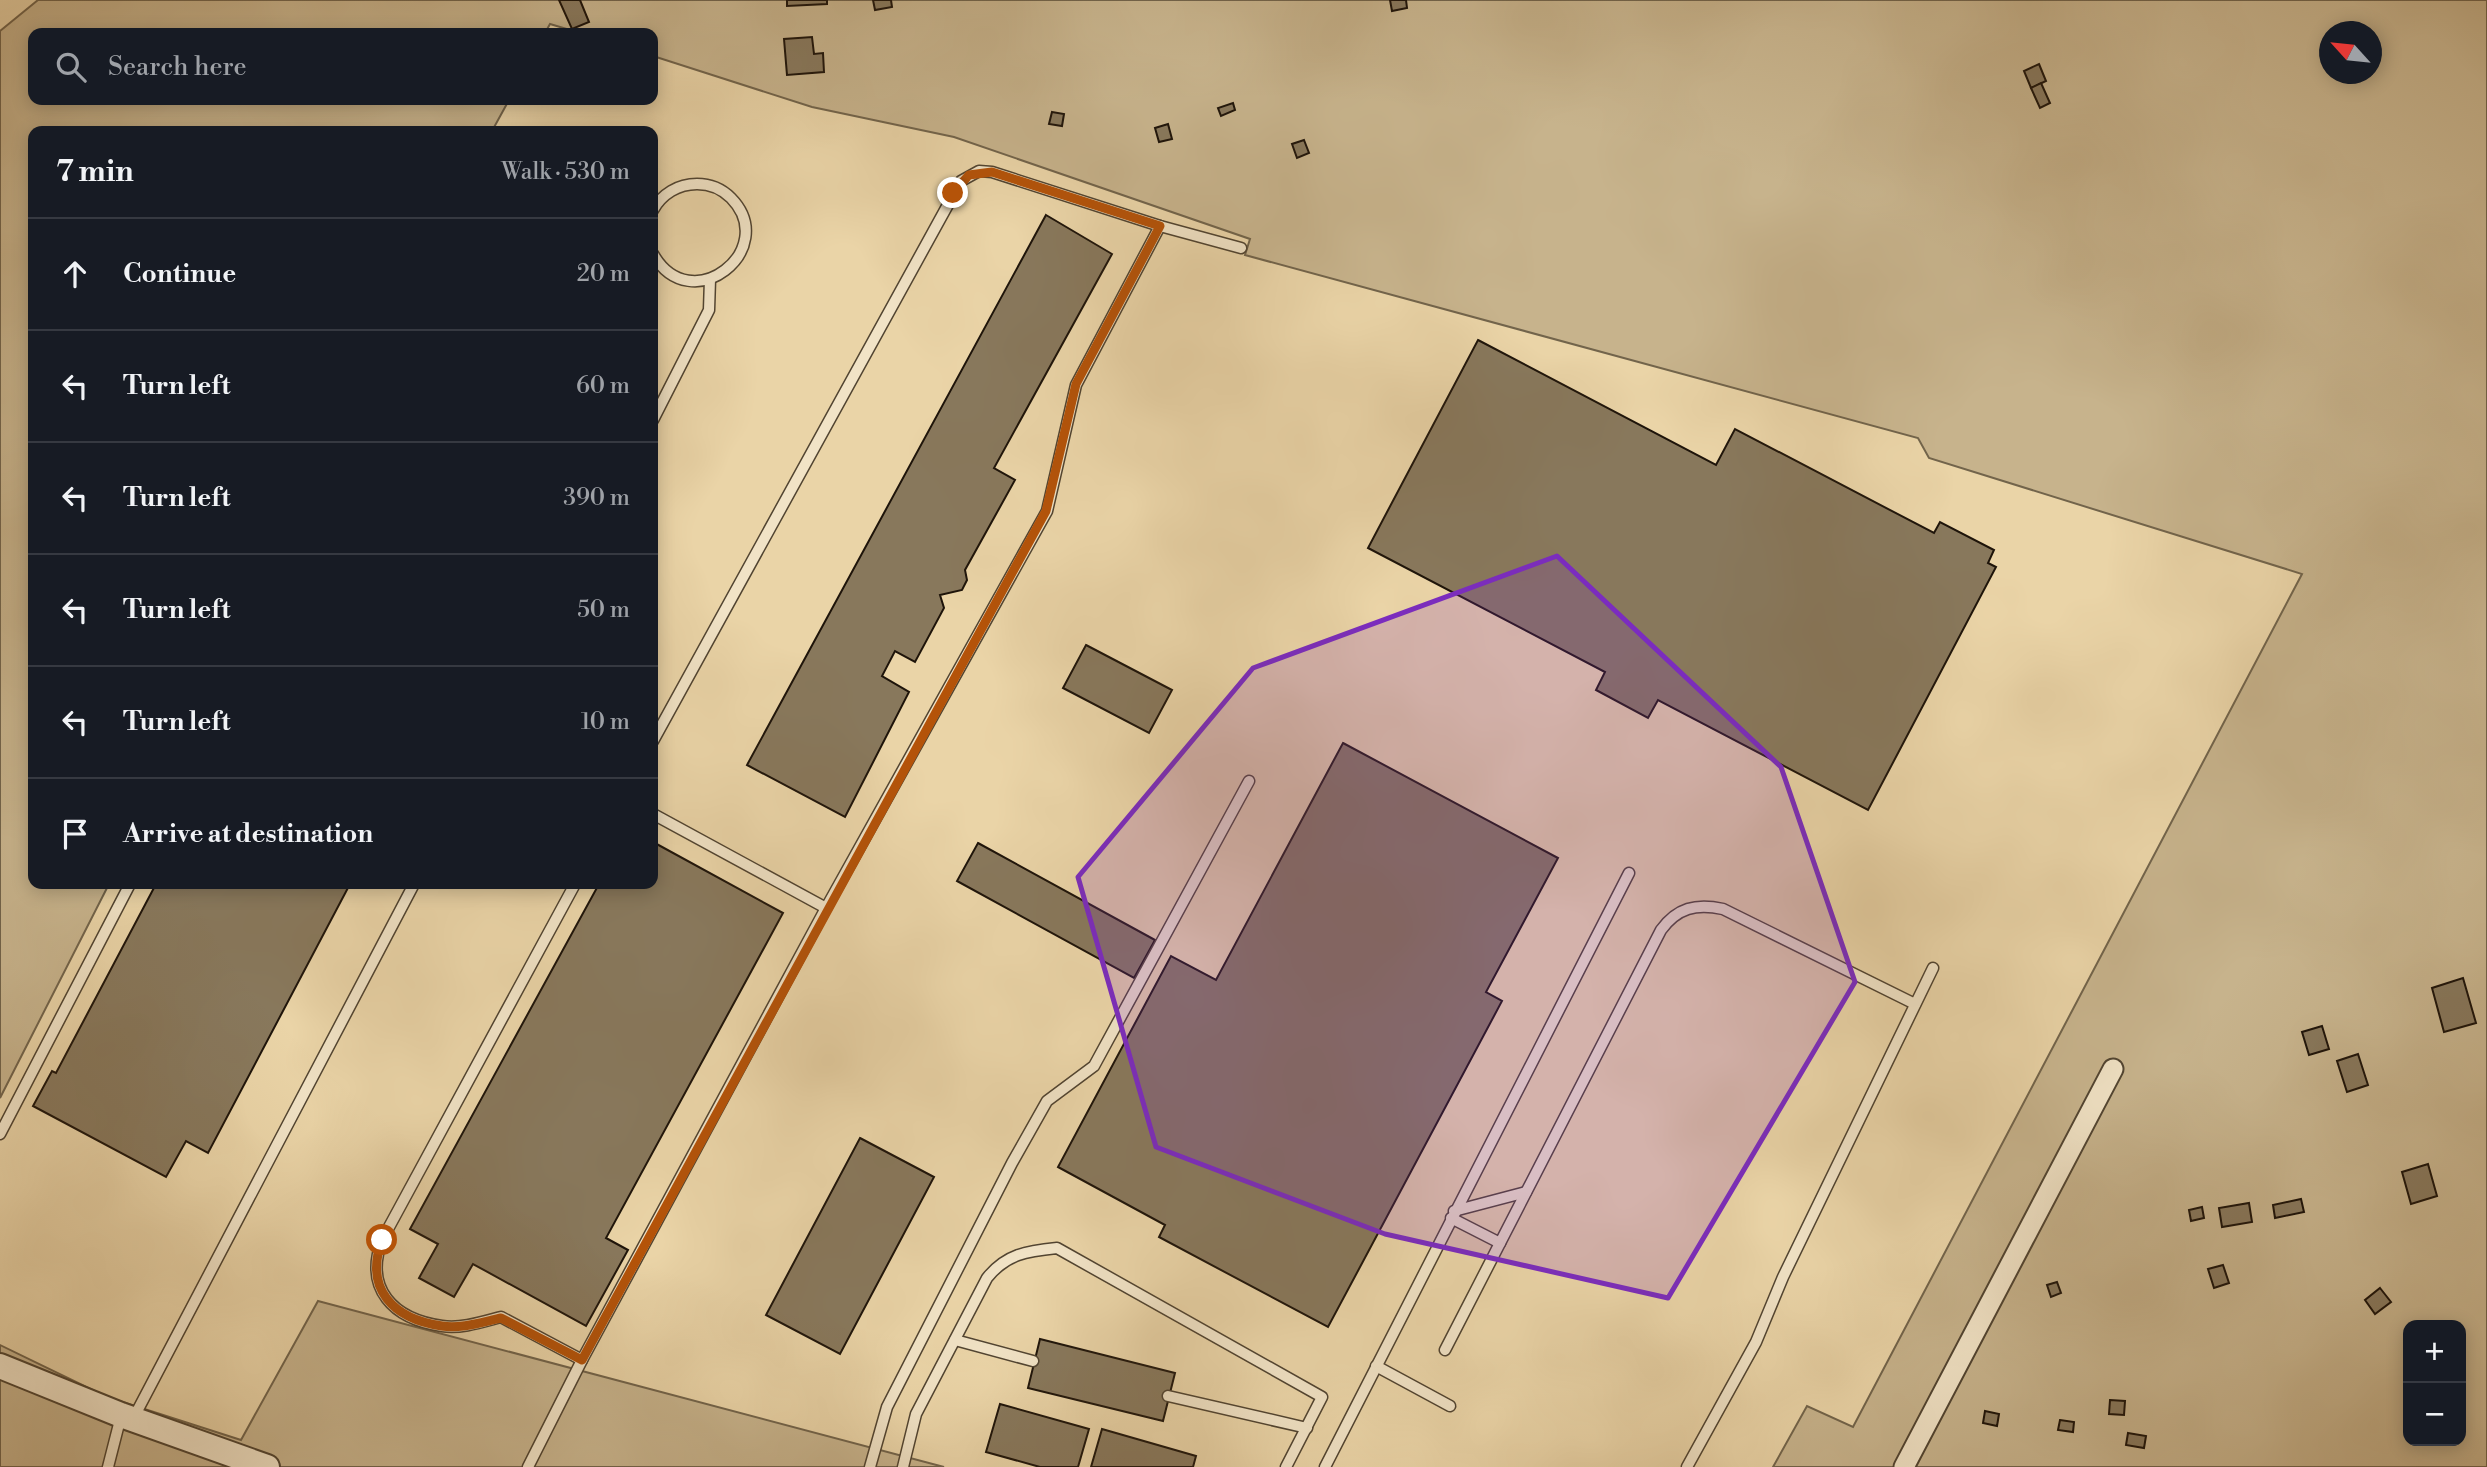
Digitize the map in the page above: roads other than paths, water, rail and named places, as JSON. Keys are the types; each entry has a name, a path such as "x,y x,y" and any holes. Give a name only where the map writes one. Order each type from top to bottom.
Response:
{"street":[{"path":"1904,1467 2113,1069"},
{"path":"0,1366 127,1417 267,1467"}],"lane":[{"path":"658,732 961,181 979,171 992,172 1160,226 1241,248"},
{"path":"658,204 663,197 687,184 713,186 735,202 744,225 742,248 730,268 710,279 697,281 672,275 658,260"},
{"path":"528,1467 582,1360 1046,511 1076,384 1160,226"},
{"path":"658,410 709,310 710,279"},
{"path":"870,1467 887,1407 1012,1163 1047,1101 1094,1066 1249,781"},
{"path":"658,817 827,908"},
{"path":"1325,1467 1629,873"},
{"path":"0,1134 127,889"},
{"path":"108,1467 127,1417 411,889"},
{"path":"572,889 376,1256 382,1293 396,1310 441,1326 463,1326 501,1318 582,1360"},
{"path":"1445,1350 1668,920 1687,908 1698,906 1723,909 1915,1004"},
{"path":"1687,1467 1756,1342 1783,1278 1933,968"},
{"path":"1453,1214 1526,1192"},
{"path":"1453,1214 1500,1243"},
{"path":"903,1466 916,1414 987,1278 999,1262 1026,1251 1057,1248 1322,1397 1286,1467"},
{"path":"955,1340 1033,1362"},
{"path":"1376,1366 1450,1406"},
{"path":"1168,1396 1307,1428"}]}
